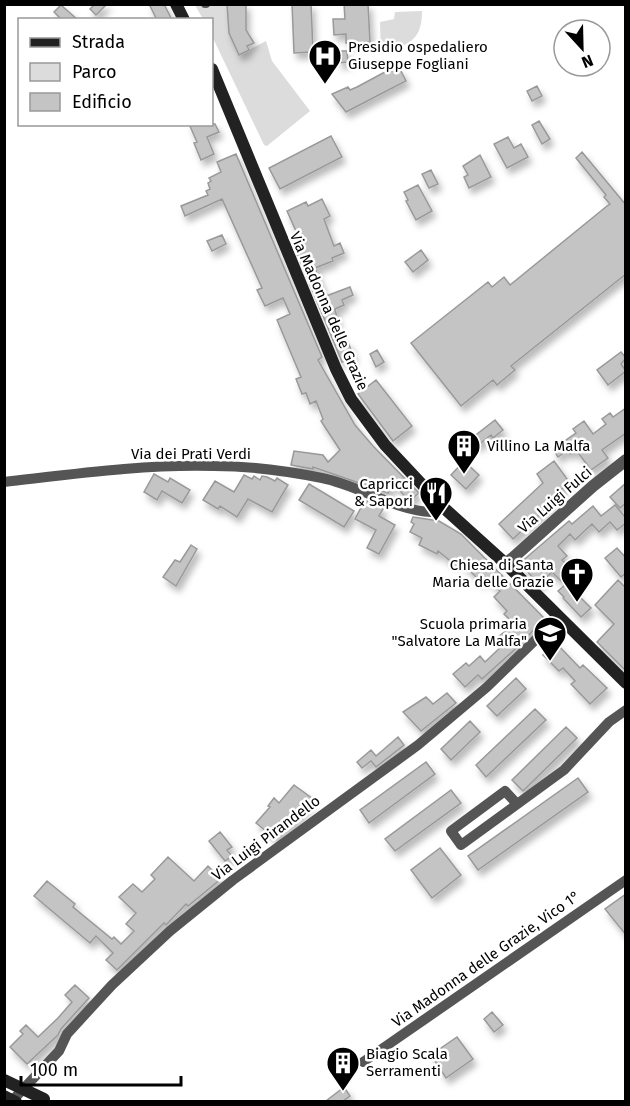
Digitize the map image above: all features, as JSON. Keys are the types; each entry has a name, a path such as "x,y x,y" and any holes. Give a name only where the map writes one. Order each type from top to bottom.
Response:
{"main road":[{"path":"176,4 183,18"},
{"name":"Via Madonna delle Grazie","path":"213,71 331,358 351,399 385,445 444,508 506,564 626,683"},
{"path":"4,1080 46,1100"},
{"path":"4,1096 16,1101"}],"street":[{"name":"Via Luigi Fulci","path":"506,564 593,486 626,460"},
{"name":"Via dei Prati Verdi","path":"4,482 120,469 213,466 260,469 324,478 409,508 433,512 444,508"},
{"name":"Via Luigi Pirandello","path":"11,1101 59,1051 68,1034 112,985 170,931 233,880 418,745 487,687 559,617"},
{"path":"517,804 505,791 451,831 461,845 564,770 609,722 626,710"},
{"name":"Via Madonna delle Grazie, Vico 1°","path":"363,1062 626,880"}],"green space":[{"path":"195,5 227,5 229,34 239,55 266,41 272,61 310,111 267,146 264,145 213,38 213,18 202,18"},
{"path":"422,11 416,36 411,41 381,54 380,22 394,19 395,12"}],"building":[{"path":"95,4 107,4 96,15 90,9"},
{"path":"149,4 164,4 171,18 156,18"},
{"path":"227,4 246,4 246,30 254,43 247,46 249,50 239,55 229,33"},
{"path":"292,4 311,4 313,52 294,53"},
{"path":"344,4 368,4 370,42 346,43 346,34 334,35 333,19 345,19"},
{"path":"61,5 76,18 60,18 54,12"},
{"path":"339,51 347,51 348,62 339,63"},
{"path":"400,69 406,81 346,112 332,94 348,87 350,90 383,73"},
{"path":"537,86 542,96 532,101 527,91"},
{"path":"539,121 550,139 542,144 532,125"},
{"path":"215,124 219,132 207,137 214,154 201,160 194,143 197,142 190,126 213,126"},
{"path":"331,136 342,157 280,189 269,168"},
{"path":"508,137 514,148 521,144 528,157 507,168 494,144"},
{"path":"582,152 626,205 626,274 511,366 515,370 497,385 493,380 461,406 411,343 488,282 492,287 504,277 510,285 610,204 604,197 606,195 576,158"},
{"path":"236,154 322,357 318,360 355,425 419,493 409,501 393,483 388,493 313,467 313,469 291,465 294,451 323,455 328,462 340,450 321,421 323,419 316,401 310,404 306,393 302,394 296,379 301,377 277,320 290,314 283,298 265,306 257,290 262,288 222,199 185,216 181,206 208,195 206,191 210,189 209,178 221,172 217,162"},
{"path":"480,155 491,177 469,188 464,177 468,175 463,166"},
{"path":"431,170 438,184 429,188 422,174"},
{"path":"418,185 432,211 416,220 404,192"},
{"path":"322,199 330,216 324,219 334,246 340,243 344,253 332,258 333,261 315,268 326,296 350,287 353,295 342,300 344,305 335,309 338,323 335,324 343,344 348,342 354,357 342,362 293,243 300,240 287,211 306,202 308,206"},
{"path":"222,235 226,244 212,251 207,241"},
{"path":"421,250 428,260 413,272 405,262"},
{"path":"377,350 384,362 376,367 370,354"},
{"path":"621,352 626,358 621,364 626,371 608,385 597,370"},
{"path":"376,380 412,426 393,441 358,394"},
{"path":"626,408 626,433 602,450 608,458 591,470 576,450 570,454 568,450 558,457 553,449 576,433 573,429 584,421 593,434 606,424 602,419 610,413 613,417"},
{"path":"495,420 503,430 493,438 491,435 477,446 472,438"},
{"name":"Villino La Malfa","path":"464,461 479,475 466,489 451,475"},
{"path":"554,461 570,483 548,499 552,503 513,539 499,524 543,483 537,474"},
{"path":"154,474 168,482 170,478 190,490 182,503 162,491 157,500 144,492"},
{"path":"244,475 252,479 254,476 260,480 262,476 275,481 277,478 288,485 272,512 248,499 237,517 220,506 218,509 203,500 215,481 234,492"},
{"path":"626,483 626,503 620,508 610,497"},
{"path":"309,484 354,511 344,527 299,500"},
{"path":"365,500 382,507 379,516 395,525 379,554 367,548 376,530 355,519"},
{"path":"615,505 626,518 626,523 617,530 610,522 599,532 592,524 575,540 570,534 558,546 567,556 562,560 582,579 572,589 591,608 581,617 558,591 565,585 552,572 539,585 520,563 569,521 572,524 593,506 601,516"},
{"path":"413,517 439,521 461,534 544,618 522,643 482,679 478,675 465,687 453,674 466,663 469,666 480,656 485,662 504,644 498,637 514,624 504,614 507,611 494,597 500,591 486,577 481,582 459,560 454,564 438,551 437,554 419,545 422,538 410,532 414,524 411,522"},
{"path":"191,545 197,549 176,586 163,577 175,560 180,562"},
{"path":"617,548 626,558 626,573 621,577 605,558"},
{"path":"618,580 626,588 626,671 597,642 614,624 595,605"},
{"path":"556,643 580,668 583,665 607,688 590,704 571,684 575,681 563,668 559,671 543,655"},
{"path":"516,678 526,689 497,716 487,706"},
{"path":"447,693 456,703 421,731 403,712 426,697 433,704"},
{"path":"535,709 546,720 486,777 476,765"},
{"path":"470,721 480,732 451,760 441,749"},
{"path":"566,727 577,738 523,791 512,780"},
{"path":"398,737 404,745 376,767 371,761 362,768 357,762 371,750 376,756"},
{"path":"426,762 435,774 369,823 360,810"},
{"path":"578,778 588,792 478,870 468,856"},
{"path":"294,785 313,799 291,826 289,824 276,839 256,823 270,807 268,806 274,798 279,803"},
{"path":"451,790 461,803 395,851 385,839"},
{"path":"220,832 232,847 227,850 232,856 225,861 209,841"},
{"path":"440,848 461,875 432,898 411,870"},
{"path":"168,857 194,881 208,866 221,879 188,906 186,904 166,925 164,923 117,970 106,960 113,953 96,936 90,943 34,896 47,881 75,904 73,907 121,944 134,931 126,924 136,913 119,897 133,884 142,892 155,879 151,875"},
{"path":"626,894 626,935 605,909"},
{"path":"75,985 89,998 58,1035 27,1064 10,1047 23,1034 20,1031 26,1025 38,1037 58,1018 72,1002 65,995"},
{"path":"492,1012 503,1025 494,1032 484,1019"},
{"path":"457,1037 473,1059 446,1078 431,1055"},
{"name":"Biagio Scala Serramenti","path":"344,1087 350,1096 343,1101 326,1101"}],"place":[{"name":"Presidio ospedaliero Giuseppe Fogliani","path":"325,85"},
{"name":"Villino La Malfa","path":"464,475"},
{"name":"Capricci & Sapori","path":"436,522"},
{"name":"Chiesa di Santa Maria delle Grazie","path":"577,603"},
{"name":"Scuola primaria \"Salvatore La Malfa\"","path":"550,662"},
{"name":"Biagio Scala Serramenti","path":"343,1092"}]}
